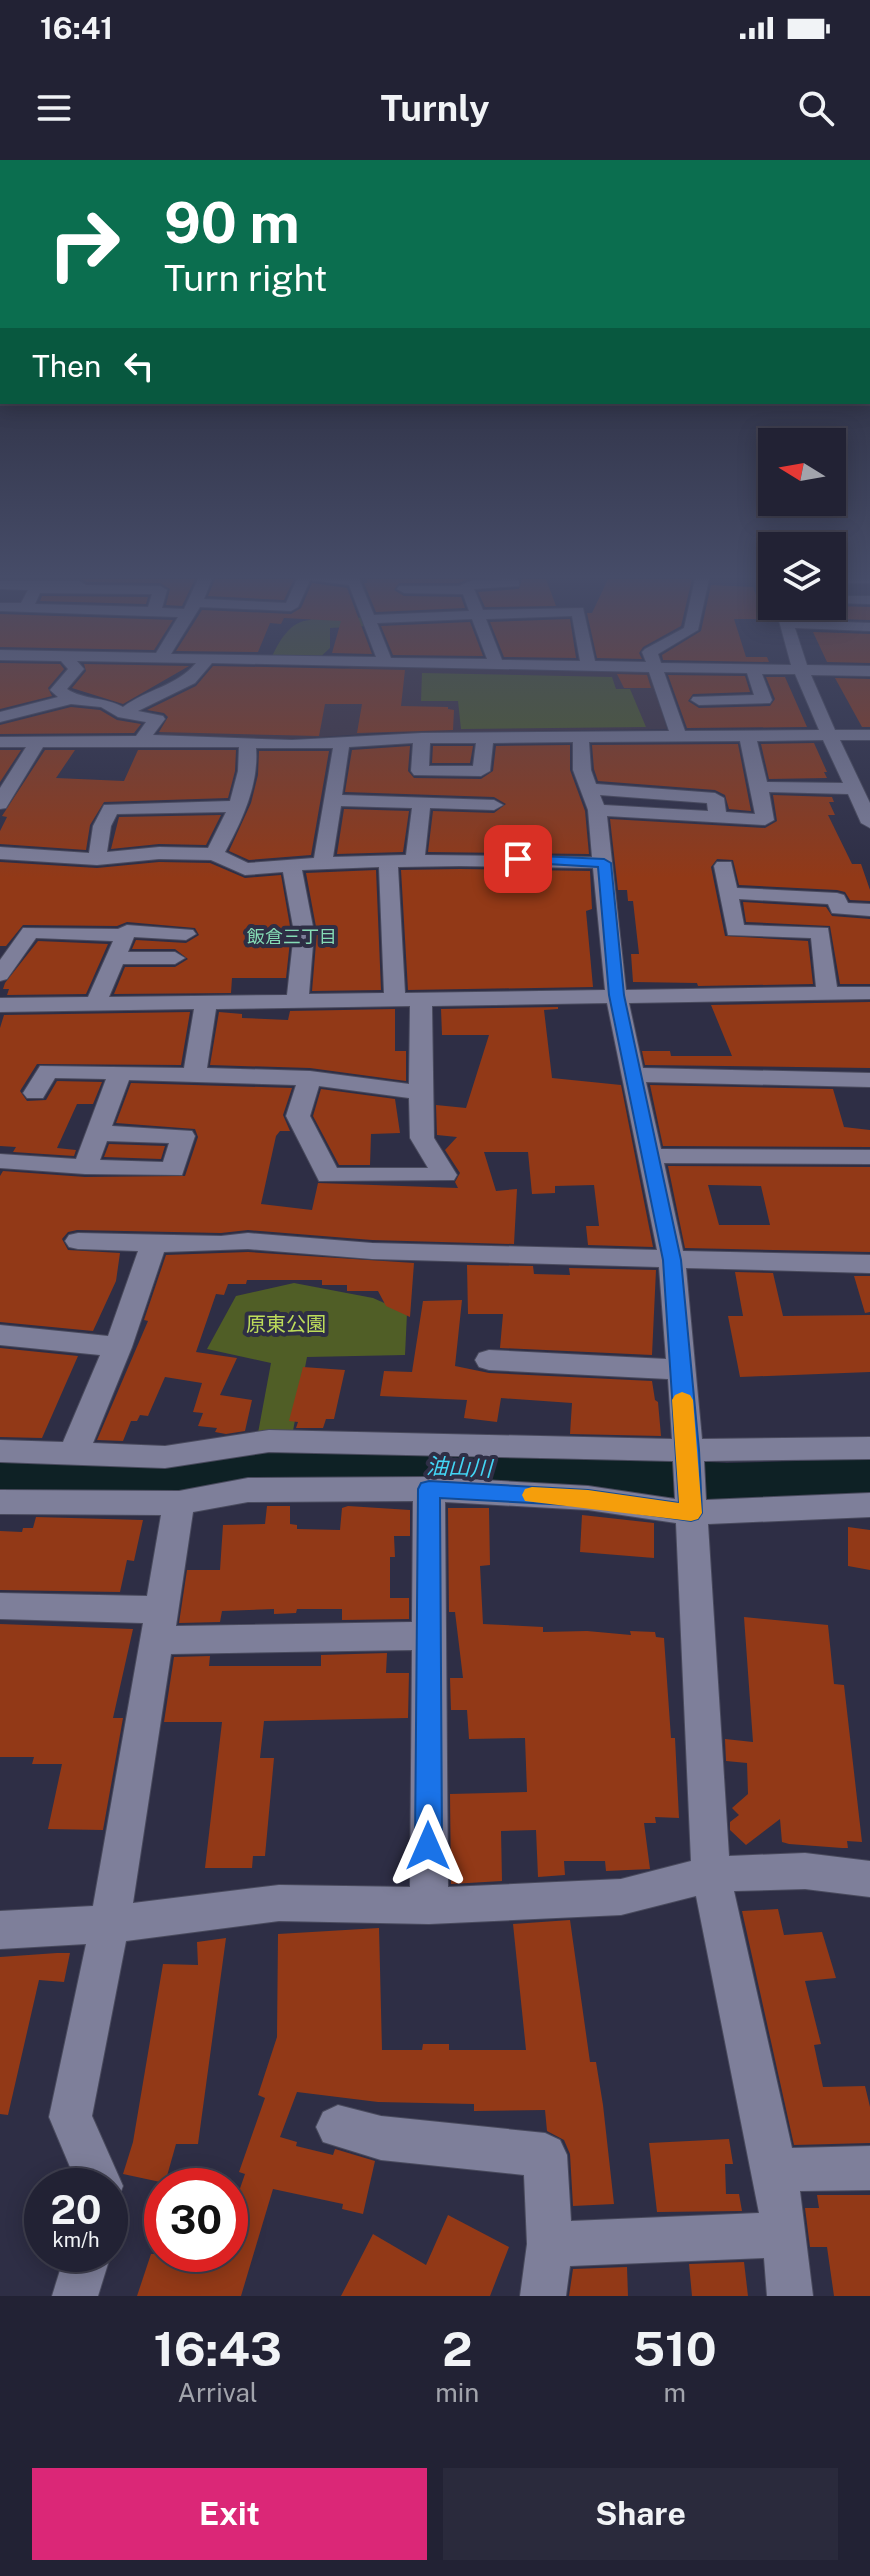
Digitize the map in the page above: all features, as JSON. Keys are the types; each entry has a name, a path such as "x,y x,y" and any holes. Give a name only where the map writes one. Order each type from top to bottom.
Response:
{"street":[{"path":"68,679 58,690 71,699"},
{"path":"124,714 140,702 191,679"},
{"path":"657,679 678,735"},
{"path":"0,742 193,740 292,745 422,738 581,739 678,735 704,712 764,700 756,679"},
{"path":"811,679 862,794 870,823"},
{"path":"0,717 71,699 105,703 124,714 157,719 141,741"},
{"path":"704,712 747,735 870,735"},
{"path":"593,799 718,817 765,820 747,735"},
{"path":"422,738 420,771 481,771 485,738"},
{"path":"581,739 582,770 593,799 604,863 616,995 672,1260 688,1450 711,1874 775,2170 790,2296"},
{"path":"0,804 23,762 39,741"},
{"path":"323,863 342,741"},
{"path":"214,854 237,806 249,754 247,744"},
{"path":"759,787 862,794"},
{"path":"333,800 494,805"},
{"path":"415,861 422,803"},
{"path":"97,859 102,826 110,809 237,806"},
{"path":"0,853 97,859 159,853 214,854 245,869 323,863 518,859 604,863"},
{"path":"388,862 395,998"},
{"path":"291,866 306,928 306,959 297,1000"},
{"path":"724,866 735,931 821,932 827,993"},
{"path":"728,893 837,899 839,909 870,910"},
{"path":"96,1003 127,931 186,934"},
{"path":"0,975 30,932 125,935"},
{"path":"113,958 175,958"},
{"path":"0,1005 870,993"},
{"path":"310,1078 298,1116 328,1176 445,1175 422,1138 421,998"},
{"path":"194,1075 206,1001"},
{"path":"35,1093 48,1071 310,1078 421,1093"},
{"path":"85,1167 120,1073"},
{"path":"633,1075 870,1080"},
{"path":"0,1161 173,1170 183,1136 98,1133"},
{"path":"650,1156 870,1157"},
{"path":"78,1241 221,1244 248,1241 372,1251 870,1264"},
{"path":"73,1454 118,1347 154,1243"},
{"path":"0,1335 118,1347"},
{"path":"489,1360 679,1370"},
{"path":"0,1451 165,1457 269,1441 688,1450 870,1448"},
{"path":"429,1489 429,1906"},
{"path":"0,1502 179,1503 248,1490 429,1489 588,1498 691,1513 870,1505"},
{"path":"93,2168 70,2117 110,1924 179,1503"},
{"path":"0,1606 160,1625 375,1639 428,1635"},
{"path":"0,1930 110,1924 279,1903 429,1906 621,1897 711,1874 805,1871 870,1879"},
{"path":"338,2127 381,2138 545,2155 550,2244 543,2296"},
{"path":"775,2170 870,2168"},
{"path":"550,2244 785,2235"},
{"path":"75,2296 82,2272"}],"shaded area":[{"path":"309,679 652,679 667,729 378,733 277,740 158,735 178,708"}],"green space":[{"path":"422,679 613,679 616,689 630,689 646,727 461,729 458,701 421,701"},
{"name":"原東公園","path":"294,1283 373,1298 407,1313 405,1355 307,1357 292,1436 258,1433 271,1363 207,1349 236,1296"}],"building":[{"path":"0,679 56,679 48,688 52,696 0,709"},
{"path":"80,679 167,679 123,704 72,688"},
{"path":"202,679 404,679 401,706 448,707 454,710 453,730 357,733 362,704 325,704 319,736 159,732 168,717 164,713 147,710 196,686"},
{"path":"619,679 648,679 651,688 624,688"},
{"path":"669,679 746,679 750,692 693,694 688,701 699,708 770,706 775,699 767,679 786,679 807,727 687,728"},
{"path":"835,679 870,679 870,727 862,727"},
{"path":"71,707 100,710 117,720 141,724 134,733 0,734 0,725"},
{"path":"814,743 827,778 769,779 761,744"},
{"path":"738,744 751,811 729,809 725,795 715,790 598,781 594,769 592,745"},
{"path":"570,745 570,770 585,811 589,854 428,852 433,811 494,813 506,804 494,797 345,792 352,750 410,746 408,771 414,778 481,779 493,771 496,746"},
{"path":"433,746 473,746 470,763 432,763"},
{"path":"0,750 21,750 0,782"},
{"path":"45,750 75,750 56,778 124,781 138,750 236,750 235,771 228,798 104,802 90,825 86,850 0,844 0,831 7,817 2,816"},
{"path":"259,751 329,751 311,855 249,860 229,851 251,803 258,775"},
{"path":"773,795 832,797 834,802 829,802 835,815 828,815 852,864 861,864 870,890 870,901 850,900 845,892 837,890 739,885 733,860 717,859 711,867 725,936 808,941 813,984 698,986 697,983 633,982 631,954 639,954 633,901 628,901 627,890 618,890 610,819 765,828 777,821"},
{"path":"344,809 409,811 403,852 337,854"},
{"path":"221,815 206,845 159,844 111,849 119,817"},
{"path":"0,862 97,868 159,862 210,863 245,878 281,875 291,932 286,978 232,978 231,993 114,994 125,967 175,967 188,959 175,949 132,949 136,940 186,943 199,935 195,928 127,922 117,926 23,925 6,946 0,946"},
{"path":"376,870 381,990 312,991 317,932 306,873"},
{"path":"401,870 590,871 592,909 586,911 593,987 408,990"},
{"path":"743,902 826,907 832,916 870,919 870,984 840,984 830,926 746,922"},
{"path":"38,941 108,944 86,994 7,995 9,989 3,989 5,983"},
{"path":"870,1002 870,1068 645,1065 642,1051 670,1051 671,1056 732,1056 711,1005"},
{"path":"558,1007 544,1010 552,1078 621,1085 653,1247 588,1245 586,1226 599,1226 594,1185 555,1186 555,1193 532,1194 528,1152 484,1152 496,1191 517,1189 514,1244 372,1240 248,1230 221,1233 77,1230 68,1232 62,1239 68,1250 120,1253 116,1281 93,1331 0,1322 0,1176 3,1171 85,1177 185,1176 198,1137 195,1129 116,1123 131,1083 292,1088 283,1115 290,1131 280,1131 276,1136 261,1204 312,1210 318,1183 458,1188 455,1182 460,1173 445,1150 457,1137 437,1135 436,1105 466,1108 489,1035 442,1035 441,1009"},
{"path":"395,1009 395,1051 406,1051 406,1081 310,1068 210,1065 219,1012 242,1014 242,1018 288,1020 290,1011"},
{"path":"190,1012 181,1065 37,1064 20,1091 27,1101 46,1100 57,1081 102,1082 93,1104 77,1104 57,1148 76,1150 74,1156 13,1152 16,1147 0,1146 0,1028 4,1015"},
{"path":"650,1085 833,1089 844,1127 870,1130 870,1147 663,1146"},
{"path":"321,1089 395,1099 400,1133 371,1134 370,1165 339,1165 313,1116"},
{"path":"109,1144 165,1146 161,1159 104,1157"},
{"path":"668,1166 870,1167 870,1252 685,1248","holes":["708,1185 761,1186 770,1225 719,1225"]},
{"path":"248,1252 414,1263 410,1317 386,1306 378,1291 347,1291 347,1285 322,1285 322,1280 247,1280 246,1284 228,1284 224,1295 216,1294 196,1352 237,1358 220,1395 252,1400 245,1431 226,1434 215,1432 217,1428 198,1426 203,1413 193,1412 202,1383 165,1377 148,1416 140,1415 137,1421 131,1421 123,1441 97,1440 148,1321 144,1320 166,1255"},
{"path":"467,1265 533,1266 534,1274 570,1275 569,1268 656,1270 652,1355 500,1348 503,1314 468,1314"},
{"path":"735,1272 773,1273 783,1316 870,1315 870,1372 740,1377 728,1316 743,1316"},
{"path":"854,1276 870,1276 870,1312 865,1313"},
{"path":"462,1300 455,1366 489,1373 652,1381 658,1402 661,1436 570,1434 572,1403 501,1398 497,1422 464,1418 467,1400 380,1396 384,1371 412,1372 423,1301"},
{"path":"0,1348 78,1356 42,1438 0,1437"},
{"path":"303,1367 345,1370 334,1419 326,1419 323,1428 296,1428 298,1422 289,1421"},
{"path":"267,1506 290,1506 290,1524 297,1525 297,1529 340,1530 342,1508 348,1506 410,1510 410,1536 394,1536 395,1557 390,1557 390,1598 409,1598 409,1619 342,1620 342,1609 297,1609 296,1613 274,1614 274,1609 222,1611 220,1622 179,1623 187,1570 220,1570 223,1525 265,1524"},
{"path":"448,1508 489,1508 490,1565 480,1566 483,1624 543,1627 543,1632 587,1631 631,1635 630,1631 655,1632 656,1637 664,1638 671,1738 675,1738 679,1818 655,1817 656,1823 644,1823 650,1869 606,1871 605,1861 564,1861 565,1875 538,1877 536,1830 501,1831 502,1881 451,1884 450,1794 527,1792 525,1738 469,1739 467,1710 451,1710 450,1678 463,1678 455,1612 449,1612"},
{"path":"582,1515 654,1523 654,1558 580,1552"},
{"path":"36,1517 143,1520 134,1561 127,1560 120,1592 0,1590 0,1531 22,1532 23,1528 33,1528"},
{"path":"848,1527 870,1530 870,1570 848,1566"},
{"path":"744,1617 828,1625 834,1684 844,1685 862,1842 847,1841 848,1848 789,1844 782,1842 780,1819 746,1845 730,1830 730,1822 739,1815 732,1808 748,1794 747,1763 726,1761 725,1739 753,1742"},
{"path":"0,1624 133,1629 113,1718 123,1718 103,1830 48,1829 62,1764 32,1764 34,1757 0,1757"},
{"path":"387,1653 386,1673 409,1673 408,1718 264,1721 260,1758 274,1758 265,1856 253,1856 252,1868 205,1868 222,1722 164,1722 174,1657 210,1656 209,1666 321,1666 321,1655"},
{"path":"778,1909 784,1935 822,1932 836,1978 805,1981 821,2044 814,2045 823,2087 865,2086 870,2107 870,2143 794,2145 742,1911"},
{"path":"570,1920 590,2062 596,2062 603,2105 614,2204 573,2206 570,2154 564,2140 547,2131 545,2110 474,2111 474,2104 378,2102 297,2092 280,2137 297,2142 296,2146 333,2155 335,2149 375,2161 363,2214 342,2209 343,2204 273,2189 241,2296 137,2296 145,2272 248,2272 248,2168 240,2168 265,2098 258,2095 277,2037 278,1934 379,1928 382,2050 422,2050 423,2044 449,2044 449,2050 526,2050 513,1924"},
{"path":"226,1938 198,2144 176,2144 169,2168 144,2168 144,2178 128,2175 128,2168 125,2168 133,2142 163,1964 198,1965 197,1942"},
{"path":"70,1953 64,1982 39,1980 8,2115 0,2114 0,1957"},
{"path":"729,2139 733,2164 725,2164 726,2194 739,2194 742,2211 657,2212 649,2143"},
{"path":"817,2195 870,2195 870,2296 834,2296 827,2247 810,2247 805,2208 819,2208"},
{"path":"448,2215 509,2247 490,2296 341,2296 373,2234 426,2265"},
{"path":"744,2262 748,2296 692,2296 689,2264"},
{"path":"627,2267 628,2296 569,2296 573,2269"}],"waterway":[{"name":"油山川","path":"0,1476 65,1481 184,1477 276,1466 437,1465 727,1482 870,1477"}],"slow traffic":[{"path":"532,1495 588,1498 691,1513 682,1400"}],"district":[{"name":"飯倉三丁目","path":"292,937"}],"route":[{"path":"428,1846 429,1489 588,1498 691,1513 672,1260 616,995 604,863 518,859"}]}
